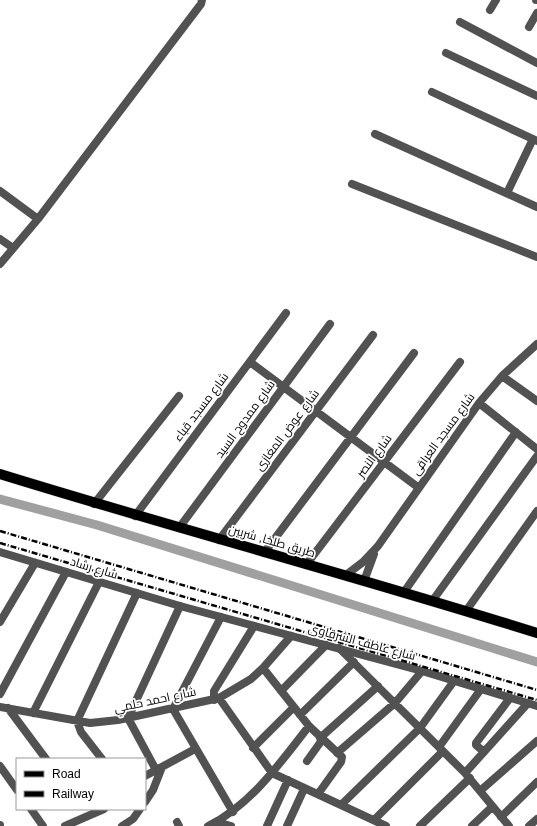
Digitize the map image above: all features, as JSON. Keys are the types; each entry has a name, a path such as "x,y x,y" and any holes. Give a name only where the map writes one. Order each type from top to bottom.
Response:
{"main road":[{"name":"طريق طلخا, شربين","path":"0,474 135,516 433,600 537,633"}],"street":[{"path":"0,264 38,219 201,4 202,0"},
{"path":"490,10 496,0"},
{"path":"529,27 537,13"},
{"path":"460,22 537,63"},
{"path":"446,52 537,96"},
{"path":"432,92 535,140 507,193"},
{"path":"376,134 537,207"},
{"path":"352,184 537,257"},
{"path":"0,191 38,219"},
{"path":"0,239 13,248"},
{"name":"شارع مسجد قباء","path":"135,516 286,314"},
{"name":"شارع ممدوح السيد","path":"179,528 330,324"},
{"name":"شارع عوض المغازى","path":"219,540 373,335"},
{"name":"شارع مسجد العراقى","path":"346,575 363,562 378,546 479,403 502,376 537,344"},
{"path":"264,553 414,353"},
{"path":"250,362 419,488"},
{"name":"شارع النصر","path":"306,565 460,362"},
{"path":"502,376 537,401"},
{"path":"94,504 179,396"},
{"path":"479,403 537,449"},
{"path":"404,592 516,432"},
{"path":"433,600 537,456"},
{"path":"466,610 534,521 537,511"},
{"name":"شارع مسجد العراقى","path":"364,581 378,546"},
{"name":"شارع رشاد","path":"0,552 180,606"},
{"path":"0,622 35,563"},
{"path":"0,694 66,572"},
{"path":"33,713 99,582"},
{"path":"101,758 81,732 77,721 137,593"},
{"path":"146,800 153,790 159,769 128,718 180,606"},
{"name":"شارع عاطف الشرقاوى","path":"180,606 422,671 537,706"},
{"path":"220,617 173,709 233,812"},
{"path":"254,626 214,691 217,699 272,773 342,804 386,826"},
{"name":"شارع احمد حلمي","path":"4,707 77,721 98,723 217,699 242,685 263,668 291,636"},
{"path":"281,691 326,645"},
{"path":"339,648 467,776 508,826"},
{"path":"300,715 354,662"},
{"path":"263,668 309,726 321,739 341,756 342,760 318,794"},
{"path":"337,753 395,703 422,671"},
{"path":"342,804 420,728 454,681"},
{"path":"307,761 321,739 378,686"},
{"path":"374,820 441,749 481,689"},
{"path":"484,752 476,745 476,743 510,698"},
{"path":"420,826 467,776 484,752 528,703"},
{"path":"4,707 45,758"},
{"path":"253,748 294,707"},
{"path":"208,826 233,812 272,773 309,726"},
{"path":"480,791 537,741"},
{"path":"146,776 195,748"},
{"path":"0,766 16,789"},
{"path":"267,826 288,780"},
{"path":"501,817 537,782"},
{"path":"287,826 304,788"},
{"path":"472,826 492,807"},
{"path":"32,810 43,826"},
{"path":"85,810 89,816"},
{"path":"66,826 102,810"},
{"path":"122,826 133,819 139,810"},
{"path":"529,826 537,819"},
{"path":"217,822 231,826"},
{"path":"66,826 73,826"}],"waterway":[{"path":"0,499 97,525 537,662"}],"railway":[{"path":"0,531 537,690"},
{"path":"0,543 537,700"}]}
